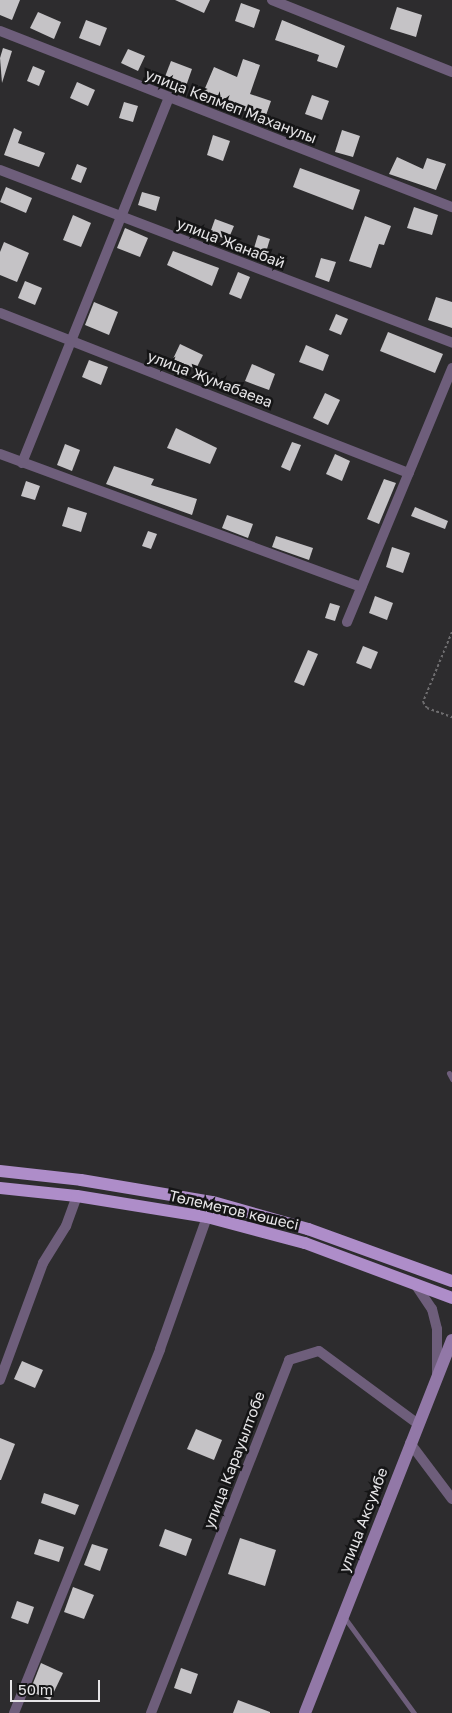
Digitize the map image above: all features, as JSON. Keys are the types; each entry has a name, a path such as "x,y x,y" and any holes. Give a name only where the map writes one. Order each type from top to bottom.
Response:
{"main road":[{"name":"Төлеметов көшесі","path":"0,1170 81,1180 213,1202 308,1229 452,1282"},
{"name":"Төлеметов көшесі","path":"0,1188 77,1196 207,1218 305,1243 452,1298"},
{"name":"улица Аксумбе","path":"305,1713 452,1340"}],"street":[{"path":"272,0 452,72"},
{"name":"улица Келмеп Маханулы","path":"0,31 452,207"},
{"path":"22,463 169,98"},
{"name":"улица Жанабай","path":"0,170 452,343"},
{"name":"улица Жумабаева","path":"0,313 409,473"},
{"path":"347,622 452,368"},
{"path":"0,454 361,587"},
{"path":"0,1380 43,1263 66,1226 77,1196"},
{"path":"14,1713 160,1349 207,1218"},
{"path":"415,1284 432,1310 437,1329 437,1378"},
{"name":"улица Карауылтобе","path":"151,1713 289,1360 319,1351 418,1424"},
{"path":"437,1378 452,1362"},
{"path":"410,1443 452,1499"}],"lane":[{"path":"448,1073 452,1079"},
{"path":"344,1616 414,1713"}],"path":[{"path":"452,632 423,702 427,708 452,717"}],"building":[{"path":"0,0 20,0 12,20 0,15"},
{"path":"175,0 210,0 204,13"},
{"path":"241,3 260,10 254,28 235,21"},
{"path":"397,7 422,15 416,37 390,29"},
{"path":"38,12 61,22 54,39 30,28"},
{"path":"86,20 107,28 100,46 79,38"},
{"path":"282,20 345,46 337,68 317,61 319,55 275,40"},
{"path":"3,48 12,51 2,83 0,58"},
{"path":"128,49 145,56 138,71 121,63"},
{"path":"243,59 260,65 250,94 271,101 264,121 247,115 248,112 213,99 211,104 200,100 214,67 237,77"},
{"path":"171,61 192,69 185,89 163,82"},
{"path":"33,66 45,71 39,86 27,81"},
{"path":"77,82 95,90 88,106 70,98"},
{"path":"312,95 329,101 322,120 305,114"},
{"path":"124,102 138,106 133,122 119,118"},
{"path":"14,128 22,132 18,143 45,153 39,167 4,155"},
{"path":"342,130 360,136 353,157 335,152"},
{"path":"213,135 230,141 223,161 207,155"},
{"path":"397,157 423,169 427,158 446,164 436,190 389,174"},
{"path":"77,164 87,168 81,183 71,179"},
{"path":"300,168 360,190 353,210 293,187"},
{"path":"6,187 32,198 26,213 0,202"},
{"path":"142,192 160,197 156,211 138,205"},
{"path":"414,207 438,215 432,235 407,228"},
{"path":"73,215 91,223 81,247 63,240"},
{"path":"365,216 391,226 384,245 379,244 371,268 349,261"},
{"path":"215,219 234,226 228,240 210,233"},
{"path":"125,228 148,238 140,257 117,248"},
{"path":"258,235 270,239 266,252 254,248"},
{"path":"4,242 29,253 17,282 0,275 0,252"},
{"path":"173,251 219,268 212,286 167,265"},
{"path":"321,258 336,262 329,282 315,277"},
{"path":"238,272 250,277 241,299 229,294"},
{"path":"25,281 42,288 35,305 18,298"},
{"path":"436,297 452,302 452,328 428,320"},
{"path":"94,302 118,312 109,335 85,325"},
{"path":"336,314 348,319 341,335 329,330"},
{"path":"388,332 443,354 435,373 380,351"},
{"path":"180,344 203,355 196,369 173,359"},
{"path":"306,345 329,355 323,371 299,362"},
{"path":"89,360 108,367 101,385 82,377"},
{"path":"252,364 275,374 269,390 245,381"},
{"path":"325,393 340,400 328,425 313,418"},
{"path":"176,428 217,448 210,464 167,448"},
{"path":"292,442 301,445 290,471 281,467"},
{"path":"65,444 80,450 72,471 57,465"},
{"path":"335,454 350,461 342,481 326,474"},
{"path":"114,466 154,479 151,485 197,499 192,515 106,484"},
{"path":"384,479 396,483 379,524 367,519"},
{"path":"26,481 40,486 35,500 21,496"},
{"path":"68,507 87,513 81,532 62,526"},
{"path":"415,507 448,521 445,529 411,516"},
{"path":"227,515 253,524 248,538 222,528"},
{"path":"148,531 157,534 151,549 142,546"},
{"path":"276,536 313,548 309,560 272,547"},
{"path":"392,547 410,553 403,573 386,567"},
{"path":"375,596 393,603 387,620 369,613"},
{"path":"330,603 340,606 335,621 325,618"},
{"path":"363,646 378,652 371,669 356,663"},
{"path":"308,650 318,654 304,686 294,682"},
{"path":"22,1361 43,1370 35,1388 14,1379"},
{"path":"196,1429 222,1440 214,1460 187,1449"},
{"path":"0,1438 15,1444 1,1480 0,1480"},
{"path":"44,1493 79,1505 75,1515 41,1503"},
{"path":"165,1529 192,1539 186,1556 159,1546"},
{"path":"240,1538 276,1550 265,1586 228,1574"},
{"path":"39,1539 64,1547 59,1562 34,1554"},
{"path":"92,1544 108,1549 100,1571 84,1565"},
{"path":"73,1587 94,1595 84,1619 64,1612"},
{"path":"17,1601 34,1607 28,1624 11,1618"},
{"path":"41,1663 63,1673 50,1700 30,1691"},
{"path":"181,1668 198,1674 191,1694 174,1688"},
{"path":"238,1700 270,1712 270,1713 233,1713"}]}
